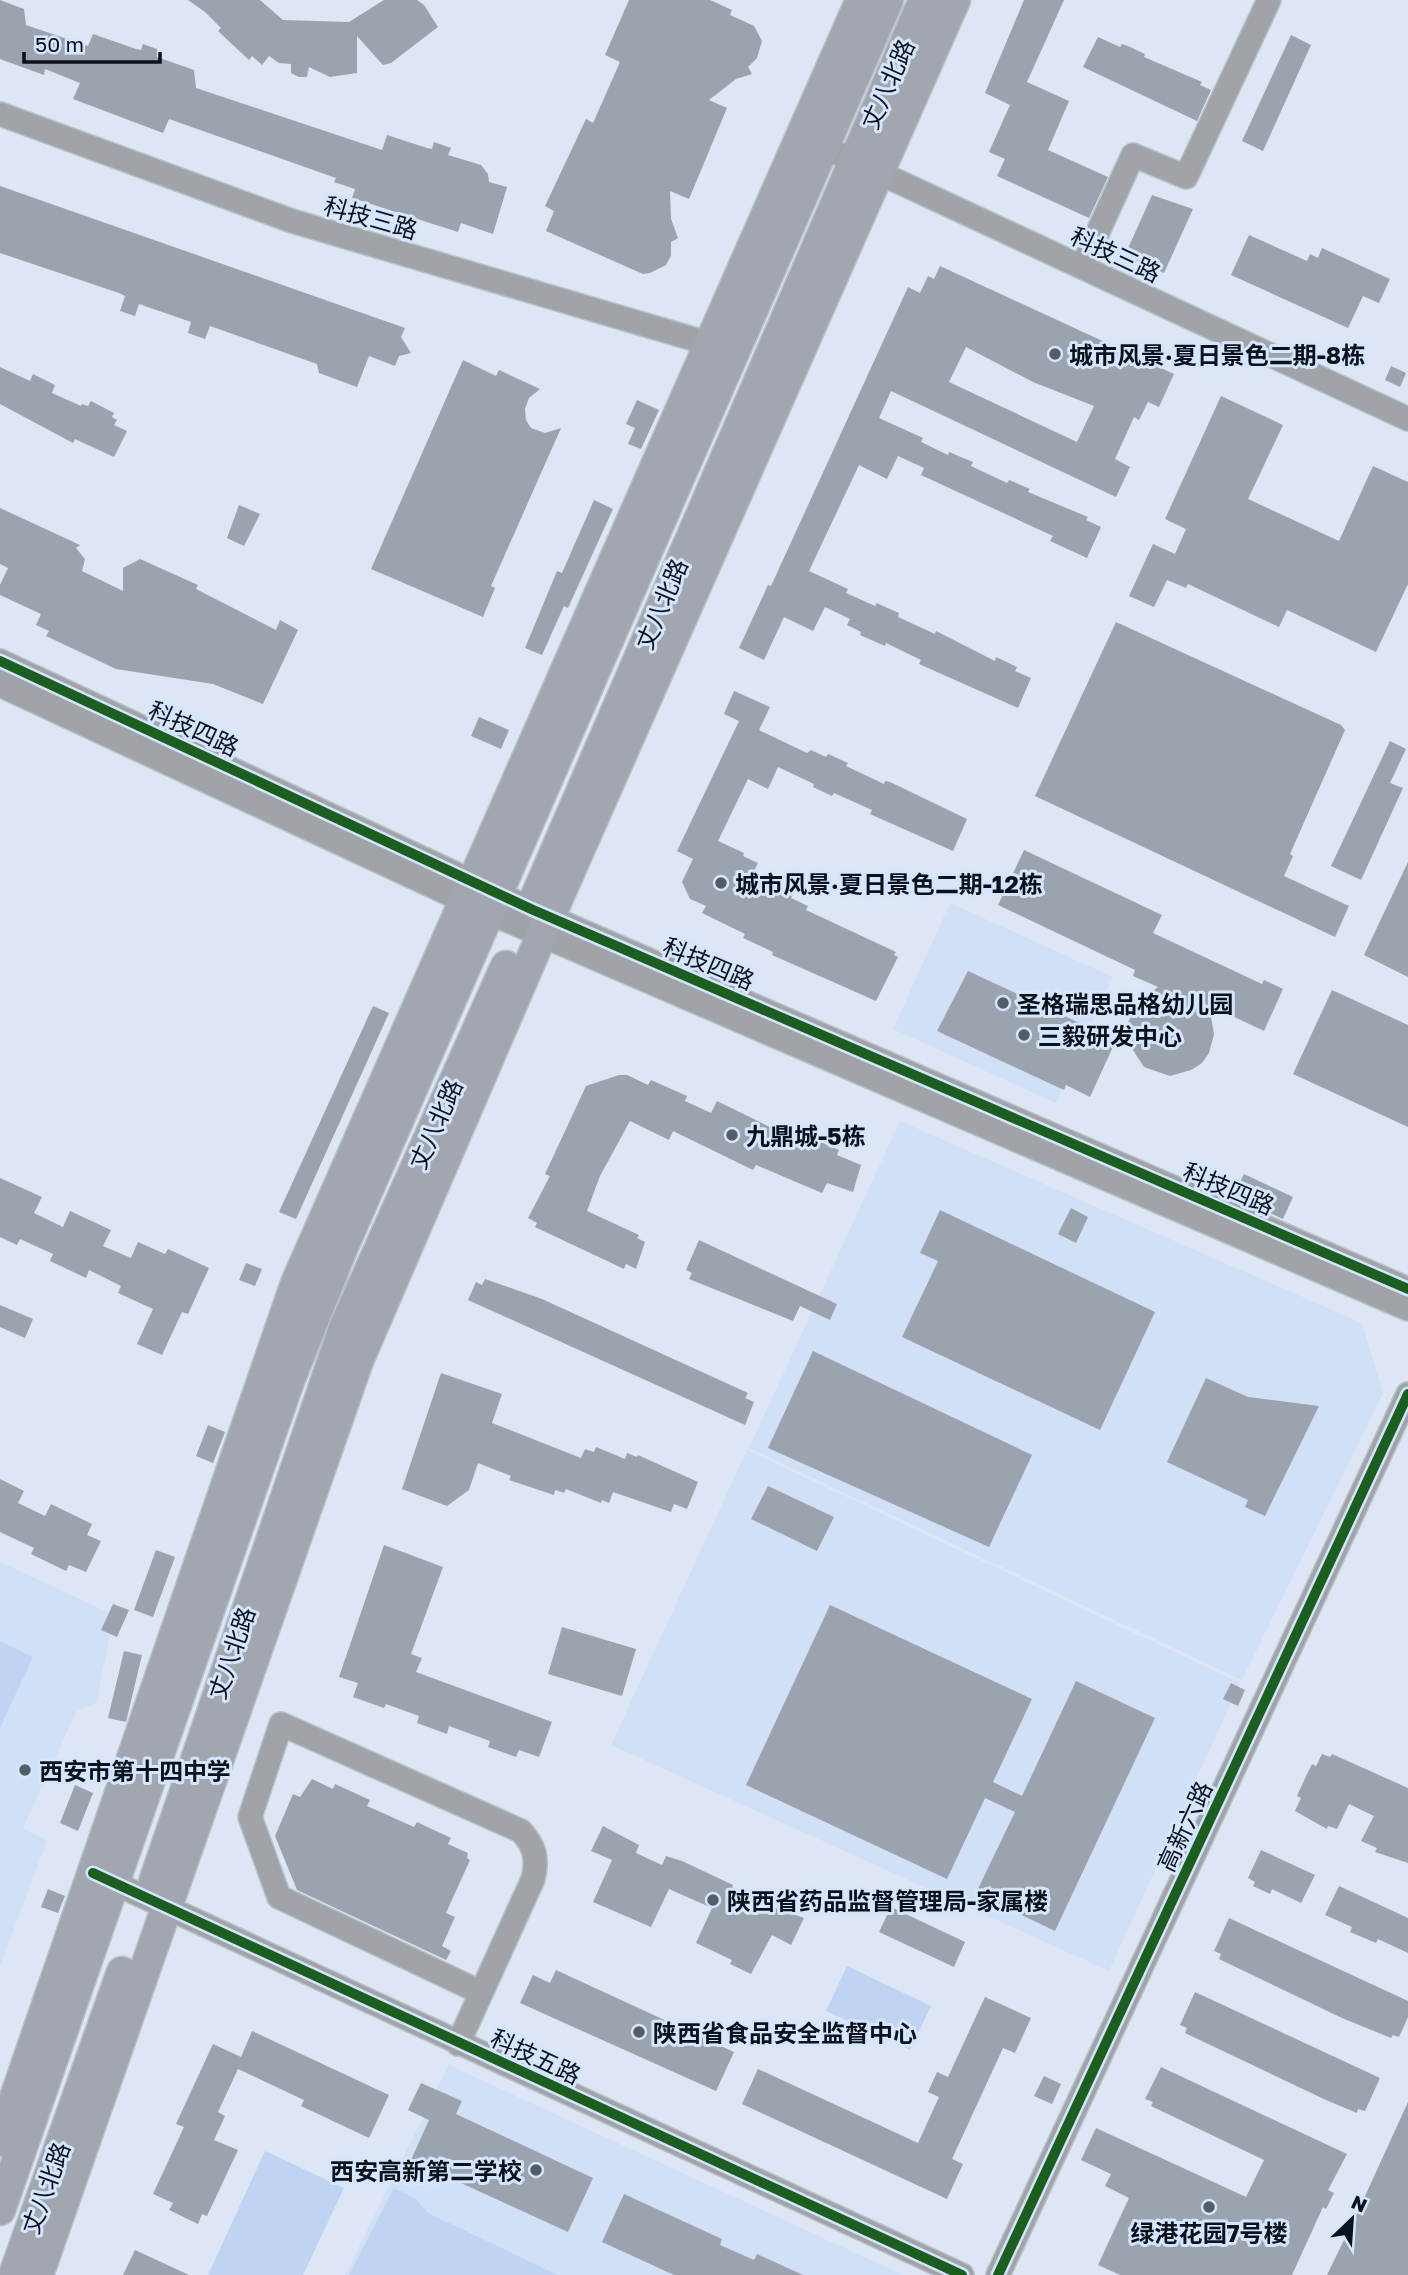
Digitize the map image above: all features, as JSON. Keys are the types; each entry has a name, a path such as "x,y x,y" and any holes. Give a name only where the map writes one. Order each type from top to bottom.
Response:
{"main road":[{"path":"812,142 861,0"},
{"name":"丈八北路","path":"0,2210 104,1878 289,1381 480,897 812,142 888,0"},
{"name":"丈八北路","path":"14,2275 158,1903 344,1328 536,922 866,167 924,0"},
{"path":"866,167 955,0"},
{"path":"0,2141 104,1878"},
{"path":"38,2275 158,1903"}],"street":[{"path":"1082,267 1133,155 1186,177 1269,0"},
{"name":"科技三路","path":"0,114 292,221 722,347"},
{"name":"科技三路","path":"812,142 1408,419"},
{"name":"科技四路","path":"0,661 480,897"},
{"name":"科技四路","path":"0,685 1408,1309"},
{"name":"科技四路","path":"536,922 1408,1289"},
{"name":"高新六路","path":"998,2275 1408,1394"},
{"path":"458,2044 533,1879 537,1862 533,1845 521,1831 281,1724 250,1816 279,1897 480,1992"},
{"name":"科技五路","path":"104,1878 962,2275"}],"shaded area":[{"name":"圣格瑞思品格幼儿园","path":"950,903 1113,977 1056,1103 893,1029"},
{"path":"900,1121 1362,1323 1383,1393 1242,1680 749,1448"},
{"path":"747,1450 1240,1683 1109,1971 611,1745"},
{"name":"西安市第十四中学","path":"0,1562 114,1615 96,1703 76,1712 23,1828 47,1841 0,1966"},
{"path":"0,1641 33,1657 0,1728"},
{"path":"847,1966 931,2006 910,2050 826,2011"},
{"name":"西安高新第二学校","path":"449,2065 903,2275 345,2275"},
{"path":"265,2151 344,2188 303,2275 208,2275"},
{"path":"394,2188 415,2198 428,2213 558,2275 349,2275"}],"building":[{"path":"0,0 24,9 26,25 88,46 93,34 141,50 143,44 157,49 157,57 194,70 196,88 382,150 387,135 427,148 432,149 434,142 451,148 448,155 481,165 488,174 489,182 507,187 493,234 461,223 458,232 352,198 355,189 334,182 336,178 169,119 163,133 73,99 80,83 45,69 44,75 0,59"},
{"path":"188,0 260,0 283,20 349,22 384,0 417,0 424,5 438,27 391,63 383,65 357,36 357,73 330,77 309,67 307,77 299,77 291,73 291,64 279,63 269,56 262,65 252,56 249,60 218,31 221,28 205,12"},
{"path":"629,0 710,0 732,10 730,15 754,26 762,41 757,58 748,67 752,74 736,79 709,100 727,108 689,199 670,191 671,219 678,238 671,242 671,256 666,265 643,274 546,231 554,211 545,206 586,119 593,123 620,62 605,55"},
{"path":"1024,0 1064,0 1027,82 1069,101 1048,150 1108,177 1089,218 997,176 1005,159 989,152 1010,105 985,93"},
{"path":"1291,35 1311,45 1263,151 1242,141"},
{"path":"1098,37 1120,47 1122,44 1128,46 1145,54 1144,57 1202,82 1200,85 1211,90 1197,121 1083,67"},
{"path":"0,186 405,328 401,337 411,353 399,356 395,366 369,356 357,387 319,373 317,364 210,326 205,339 188,333 191,322 139,304 135,316 120,311 125,296 119,293 0,253"},
{"path":"1152,195 1193,209 1164,273 1125,255"},
{"path":"1249,235 1307,261 1310,254 1318,258 1322,248 1390,279 1379,303 1363,296 1348,328 1231,275"},
{"path":"940,266 1174,374 1159,407 1148,402 1139,420 1134,417 1115,459 1130,467 1116,497 891,391 879,418 923,438 921,442 948,455 949,452 973,462 971,466 1007,483 1009,480 1014,482 1030,489 1028,492 1088,517 1086,520 1101,527 1087,558 1050,541 1053,536 921,475 924,468 898,456 887,479 859,465 809,571 848,589 846,593 899,613 898,617 935,634 936,631 995,661 996,657 1017,667 1015,671 1031,678 1018,708 919,664 921,660 886,643 885,646 860,635 861,632 847,625 850,619 825,607 813,631 784,617 764,660 739,648 768,585 771,586 908,287 920,293 928,276 934,279","holes":["966,347 1033,382 1094,406 1077,442 949,382"]},
{"path":"463,360 496,376 499,370 540,389 529,398 525,409 526,420 531,428 545,433 561,428 491,586 495,588 483,617 371,569"},
{"path":"1391,366 1406,373 1400,387 1385,380"},
{"path":"0,367 30,381 33,374 55,385 52,393 81,406 88,406 91,401 114,413 112,417 117,420 114,425 127,431 114,457 75,439 73,443 0,404"},
{"path":"1221,396 1283,425 1248,499 1339,541 1373,466 1408,482 1408,584 1376,652 1287,610 1279,627 1188,584 1186,588 1167,580 1154,607 1129,596 1153,544 1175,554 1186,529 1165,519"},
{"path":"637,400 659,410 641,449 628,444 635,428 626,424"},
{"path":"594,500 613,509 568,608 564,606 542,655 525,648 557,571 562,573"},
{"path":"239,505 260,514 244,546 227,538"},
{"path":"0,508 80,545 76,548 85,559 82,571 123,591 123,568 140,559 198,585 196,589 276,630 280,620 298,630 263,704 213,684 116,669 46,636 49,631 36,625 41,614 0,595 0,585 8,568 0,564"},
{"path":"1116,622 1341,725 1345,730 1290,854 1293,856 1284,876 1349,906 1335,937 1035,796"},
{"name":"城市风景·夏日景色二期-12栋","path":"734,691 770,707 759,730 807,753 811,750 826,757 828,754 884,784 885,781 890,782 967,819 953,851 870,814 872,810 813,787 814,784 778,767 768,789 748,779 718,841 758,863 753,873 757,878 793,894 791,898 808,906 806,910 896,952 894,955 898,957 876,1001 772,955 773,952 743,938 745,934 702,913 706,906 690,899 682,882 693,859 677,851 739,721 724,714"},
{"path":"479,717 509,730 501,749 471,736"},
{"path":"1390,741 1406,749 1390,783 1403,788 1361,880 1331,866"},
{"path":"1024,850 1162,915 1153,933 1262,984 1264,980 1283,989 1264,1031 1209,1005 1214,1034 1209,1053 1202,1063 1191,1070 1170,1076 1144,1067 1125,1038 1128,1022 1140,1001 1158,987 1133,976 1135,970 998,905"},
{"path":"1408,862 1408,977 1364,955"},
{"name":"三毅研发中心","path":"968,971 1116,1040 1090,1097 1066,1085 1064,1090 937,1031"},
{"path":"1332,990 1408,1025 1408,1127 1293,1074"},
{"path":"373,1006 389,1013 296,1219 279,1212"},
{"path":"627,1075 648,1085 651,1080 687,1096 685,1101 711,1113 717,1101 778,1131 800,1138 802,1134 839,1150 837,1155 861,1165 853,1192 827,1183 822,1193 756,1165 753,1170 673,1131 669,1140 630,1121 600,1176 587,1211 639,1235 637,1238 645,1242 636,1269 626,1264 624,1269 535,1227 537,1223 528,1218 550,1176 545,1174 586,1086"},
{"path":"1244,1174 1293,1197 1283,1219 1233,1196"},
{"path":"0,1178 42,1197 34,1213 63,1227 70,1211 111,1230 103,1246 131,1258 138,1242 165,1254 168,1249 209,1268 188,1314 182,1312 162,1355 137,1344 153,1309 118,1293 121,1286 89,1270 86,1278 50,1261 53,1254 20,1239 17,1245 0,1237"},
{"path":"1071,1208 1088,1217 1076,1243 1058,1234"},
{"path":"940,1210 1155,1312 1100,1430 902,1337 938,1261 920,1253"},
{"path":"699,1240 837,1304 830,1320 800,1306 793,1321 689,1279 692,1273 686,1270"},
{"path":"246,1263 262,1269 255,1286 239,1280"},
{"path":"485,1279 542,1299 748,1393 745,1398 754,1402 745,1425 468,1300 476,1282 482,1285"},
{"path":"0,1305 33,1319 25,1338 0,1327"},
{"path":"813,1351 1032,1455 989,1547 768,1448"},
{"path":"441,1373 502,1394 492,1423 581,1458 585,1449 594,1452 596,1447 625,1459 627,1453 637,1457 638,1455 698,1482 687,1509 674,1504 671,1512 613,1492 609,1503 602,1500 601,1503 566,1489 564,1493 555,1490 554,1495 509,1480 511,1476 478,1463 469,1490 447,1506 402,1489"},
{"path":"1206,1378 1248,1397 1319,1406 1265,1516 1245,1507 1248,1500 1167,1462"},
{"path":"208,1425 225,1432 213,1463 196,1456"},
{"path":"0,1479 24,1491 18,1503 45,1516 51,1504 92,1524 87,1535 101,1541 86,1572 69,1565 66,1571 31,1554 34,1548 0,1532"},
{"path":"768,1486 834,1517 817,1551 751,1519"},
{"path":"384,1545 443,1567 411,1654 422,1658 416,1672 552,1722 539,1757 519,1750 516,1757 488,1747 490,1741 449,1726 447,1734 417,1723 419,1716 386,1704 384,1708 353,1697 358,1683 339,1677"},
{"path":"156,1550 175,1557 153,1617 134,1610"},
{"path":"113,1604 129,1610 117,1637 101,1630"},
{"path":"830,1605 1032,1699 993,1782 1022,1796 1076,1681 1155,1718 1055,1931 976,1893 1015,1812 985,1798 947,1879 746,1785"},
{"path":"562,1627 636,1649 622,1696 548,1674"},
{"path":"124,1651 142,1655 126,1722 108,1718"},
{"path":"1231,1683 1245,1690 1238,1706 1223,1699"},
{"path":"1322,1754 1330,1757 1332,1754 1408,1788 1408,1863 1375,1852 1377,1848 1361,1841 1374,1816 1349,1804 1337,1829 1328,1826 1327,1829 1295,1811 1301,1798 1297,1796 1307,1774 1312,1764 1316,1766"},
{"path":"312,1779 333,1789 335,1784 370,1800 367,1806 414,1827 417,1822 451,1838 448,1844 468,1853 467,1858 470,1860 446,1913 455,1917 442,1946 451,1951 446,1960 297,1890 275,1836 293,1794 300,1797"},
{"path":"75,1785 93,1793 78,1831 60,1823"},
{"name":"陕西省药品监督管理局-家属楼","path":"603,1826 639,1845 636,1853 662,1865 666,1856 733,1885 732,1887 739,1890 734,1901 761,1913 765,1904 804,1918 791,1945 772,1935 751,1974 730,1964 732,1960 696,1943 712,1908 669,1889 651,1927 593,1902 612,1860 591,1851"},
{"path":"1261,1850 1315,1875 1301,1903 1272,1889 1270,1894 1253,1886 1255,1882 1248,1878"},
{"path":"1339,1886 1408,1918 1408,1953 1378,1939 1376,1943 1350,1932 1352,1927 1325,1915"},
{"path":"48,1889 65,1896 58,1913 41,1907"},
{"path":"891,1907 965,1942 954,1967 879,1932"},
{"path":"1229,1918 1408,2001 1408,2017 1399,2037 1393,2035 1391,2038 1342,2018 1219,1959 1221,1954 1214,1951"},
{"name":"陕西省食品安全监督中心","path":"556,1970 734,2052 716,2091 520,2003 533,1975 550,1983"},
{"path":"1195,1992 1380,2078 1365,2111 1358,2109 1357,2113 1326,2100 1185,2033 1187,2028 1180,2025"},
{"path":"985,1997 1031,2018 1015,2053 1003,2048 952,2159 963,2164 947,2199 742,2104 758,2069 918,2143 939,2097 928,2092 937,2072 948,2077"},
{"path":"252,2031 389,2095 369,2138 301,2106 304,2100 238,2069 218,2112 225,2116 214,2140 238,2150 207,2216 202,2214 198,2224 169,2210 173,2203 153,2194 184,2127 176,2124 213,2044 241,2057"},
{"path":"1161,2067 1347,2154 1328,2190 1334,2193 1326,2209 1323,2207 1292,2275 1120,2275 1098,2265 1129,2198 1105,2186 1111,2174 1081,2160 1096,2128 1246,2197 1264,2160 1151,2106 1153,2102 1145,2099"},
{"path":"1044,2076 1061,2084 1052,2104 1034,2096"},
{"path":"421,2083 462,2101 456,2114 593,2178 568,2232 411,2160 429,2120 408,2110"},
{"path":"1408,2102 1408,2275 1327,2275 1360,2207"},
{"path":"624,2194 722,2239 720,2245 754,2260 757,2254 803,2275 674,2275 602,2242"},
{"path":"135,2250 189,2275 123,2275"}],"cycle path":[{"path":"0,661 531,909 1408,1289"},
{"path":"998,2275 1408,1394"},
{"path":"93,1873 962,2275"}],"place":[{"name":"城市风景·夏日景色二期-8栋","path":"1055,354"},
{"name":"城市风景·夏日景色二期-12栋","path":"721,883"},
{"name":"圣格瑞思品格幼儿园","path":"1003,1003"},
{"name":"三毅研发中心","path":"1024,1035"},
{"name":"九鼎城-5栋","path":"732,1135"},
{"name":"西安市第十四中学","path":"25,1770"},
{"name":"陕西省药品监督管理局-家属楼","path":"713,1900"},
{"name":"陕西省食品安全监督中心","path":"639,2032"},
{"name":"西安高新第二学校","path":"536,2170"},
{"name":"绿港花园7号楼","path":"1209,2207"}]}
